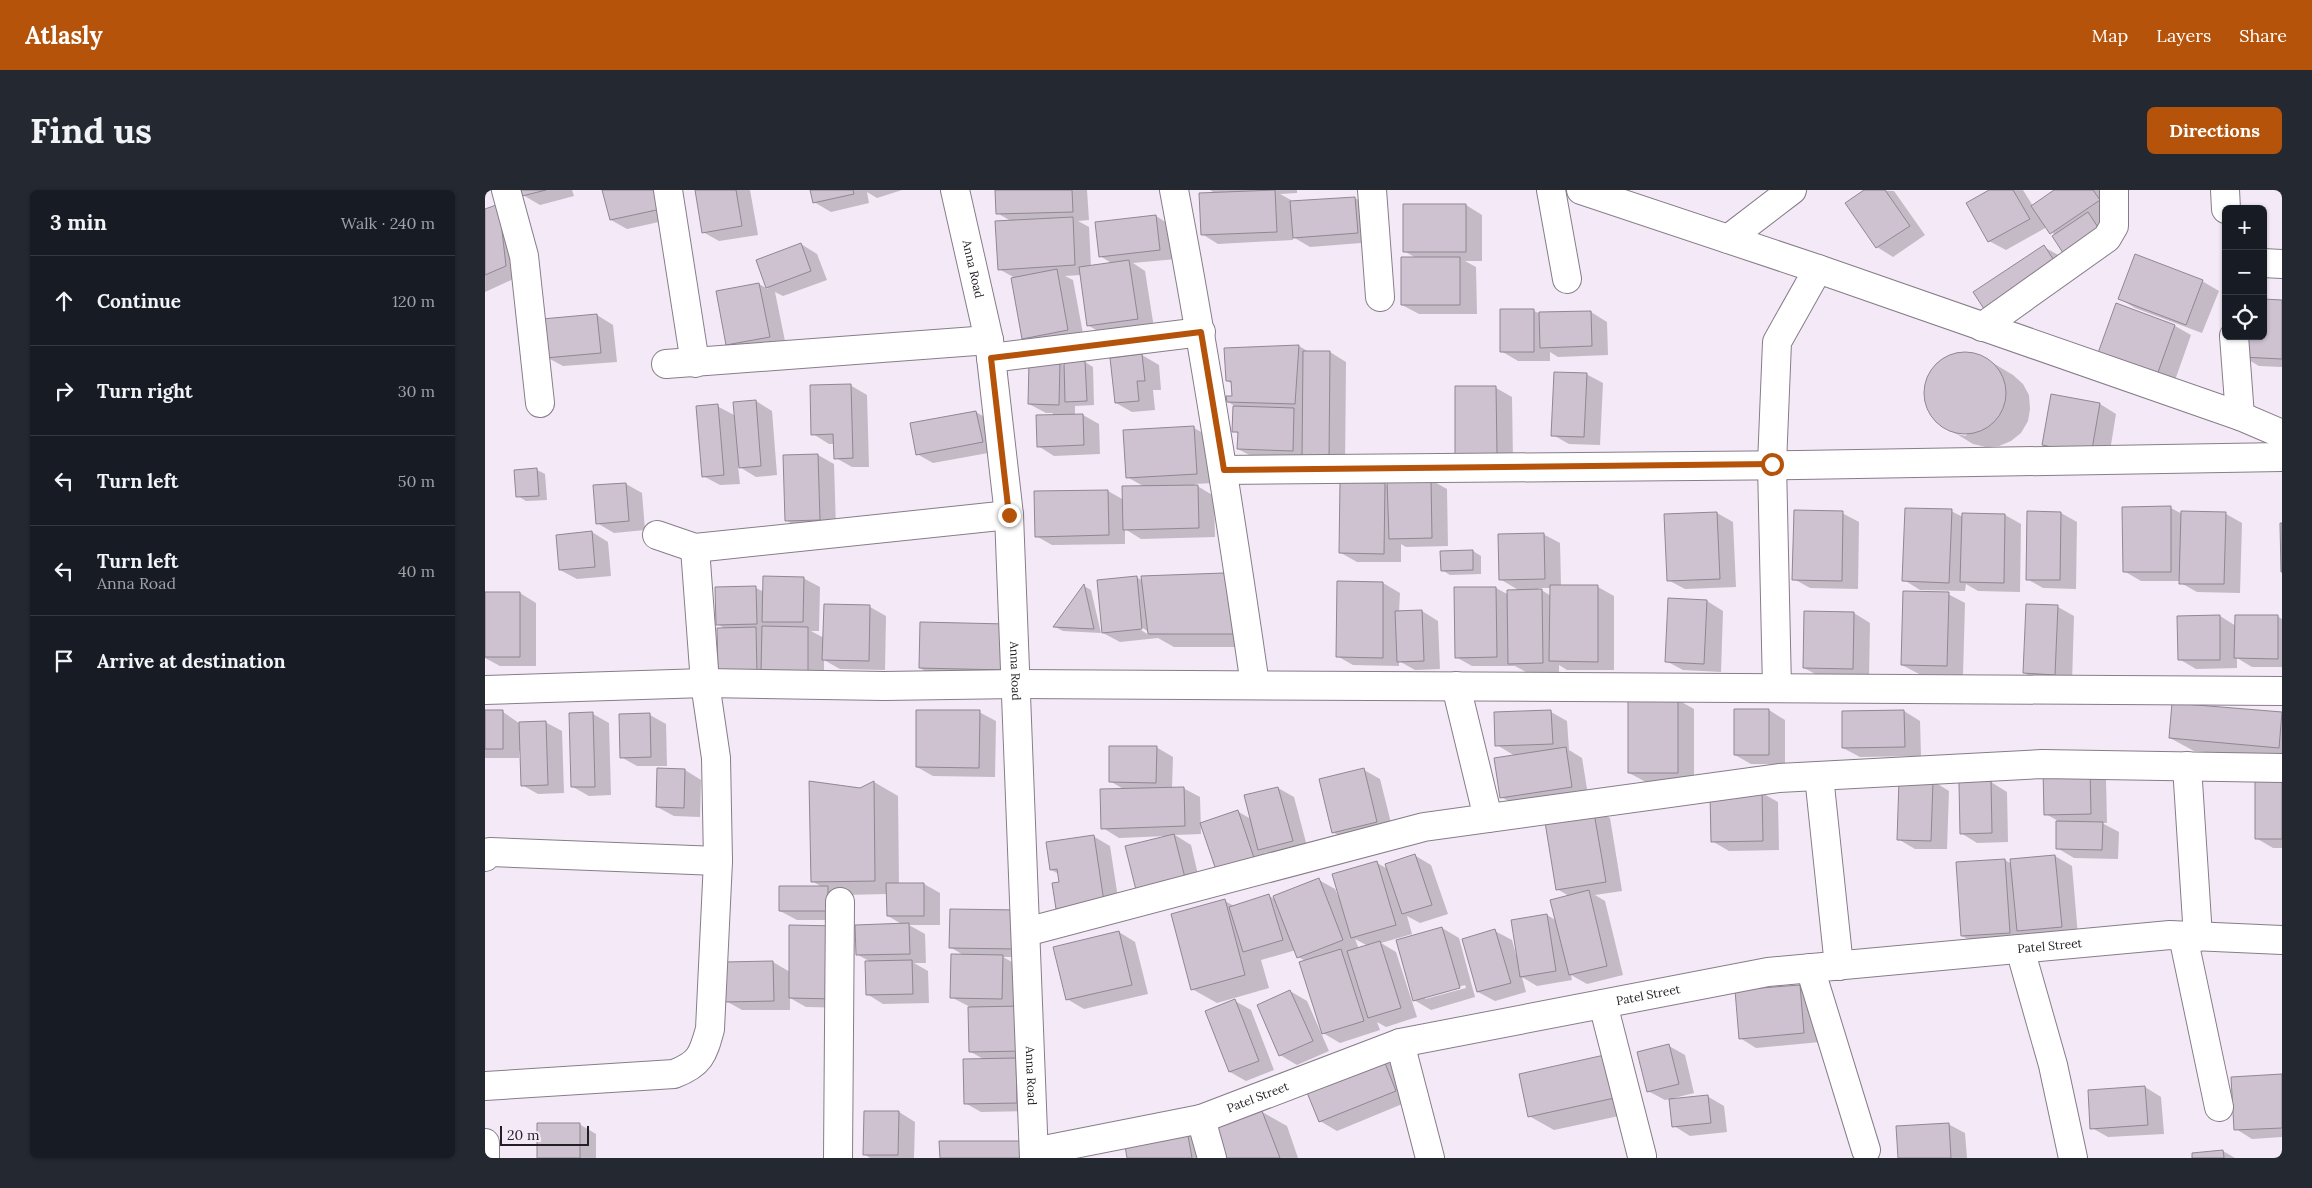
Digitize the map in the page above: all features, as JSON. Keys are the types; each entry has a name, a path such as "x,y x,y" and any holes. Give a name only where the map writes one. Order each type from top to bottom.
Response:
{"street":[{"path":"506,190 518,227 525,265 540,404"},
{"path":"668,190 695,363"},
{"name":"Anna Road","path":"955,190 990,349 1009,515 1034,1155"},
{"path":"1174,190 1201,332 1224,470 1255,685"},
{"path":"1372,190 1380,297"},
{"path":"1551,190 1567,278"},
{"path":"1581,190 1818,269 2240,416 2282,434"},
{"path":"1728,238 1792,190"},
{"path":"1982,327 2107,238 2114,226 2114,190"},
{"path":"2225,190 2226,205"},
{"path":"2267,263 2282,264"},
{"path":"1777,688 1772,464 1777,342 1818,269"},
{"path":"666,364 990,349 1201,332"},
{"path":"2234,340 2240,416"},
{"path":"1224,470 2282,457"},
{"path":"657,535 695,548 1009,515"},
{"path":"485,1086 674,1074 690,1068 703,1054 710,1029 718,861 716,758 705,683 695,548"},
{"path":"485,690 705,683 884,686 1017,684 2282,691"},
{"path":"1456,686 1488,818"},
{"path":"1026,932 1424,826 1779,778 2042,764 2282,768"},
{"path":"2187,766 2191,936 2219,1107"},
{"path":"1819,776 1839,966"},
{"path":"485,857 490,852 718,861"},
{"path":"838,1158 840,902"},
{"name":"Patel Street","path":"1034,1155 1201,1119 1400,1043 1769,972 2020,949 2191,936 2282,940"},
{"path":"2020,949 2053,1065 2073,1158"},
{"path":"1810,968 1866,1150"},
{"path":"1603,1004 1642,1156"},
{"path":"1400,1043 1430,1158"},
{"path":"1201,1119 1212,1158"},
{"path":"485,1143 485,1158"}],"building":[{"path":"521,190 546,190 522,196"},
{"path":"602,190 657,190 661,209 610,220"},
{"path":"695,190 736,190 742,226 702,233"},
{"path":"810,190 853,190 854,194 813,203"},
{"path":"995,190 1072,190 1073,212 996,214"},
{"path":"1275,190 1277,232 1201,235 1199,193"},
{"path":"1864,190 1885,190 1910,226 1876,248 1845,203"},
{"path":"1989,190 2013,190 2030,219 1988,242 1966,203"},
{"path":"2054,190 2093,190 2100,200 2050,234 2031,206"},
{"path":"1355,197 1358,233 1293,238 1290,201"},
{"path":"499,204 506,266 485,275 485,209"},
{"path":"1403,204 1466,204 1466,252 1403,252"},
{"path":"2088,212 2103,235 2067,259 2052,236"},
{"path":"1156,215 1160,250 1099,257 1095,222"},
{"path":"1073,217 1075,265 998,270 995,221"},
{"path":"801,243 811,271 766,288 756,260"},
{"path":"2044,245 2057,265 1986,312 1973,292"},
{"path":"2135,254 2203,280 2186,325 2118,299"},
{"path":"1401,257 1460,257 1460,305 1401,305"},
{"path":"1129,260 1138,319 1087,326 1079,267"},
{"path":"1057,269 1068,330 1022,339 1011,278"},
{"path":"759,283 770,337 726,345 716,291"},
{"path":"2267,299 2282,300 2282,359 2241,357 2242,340 2267,340"},
{"path":"2116,303 2175,325 2157,375 2098,353"},
{"path":"1500,309 1534,309 1534,352 1500,352"},
{"path":"1591,311 1592,346 1540,348 1539,312"},
{"path":"597,314 601,353 545,358 542,319"},
{"path":"1299,345 1295,404 1227,402 1226,396 1232,396 1231,381 1226,381 1224,348"},
{"path":"1303,351 1330,351 1329,460 1302,460"},
{"path":"1965,352 1981,355 1994,364 2003,377 2006,393 2003,409 1994,422 1981,431 1965,434 1949,431 1936,422 1927,409 1924,393 1927,377 1936,364 1949,355"},
{"path":"1142,354 1145,381 1137,381 1139,401 1115,403 1110,358"},
{"path":"1029,361 1060,361 1059,405 1028,404"},
{"path":"1085,361 1087,401 1065,402 1064,362"},
{"path":"1554,372 1587,373 1584,437 1551,436"},
{"path":"851,384 853,458 834,459 833,434 811,435 810,385"},
{"path":"1455,386 1496,386 1497,454 1455,454"},
{"path":"2051,394 2100,403 2091,455 2042,445"},
{"path":"756,400 761,466 739,468 733,402"},
{"path":"718,404 724,475 702,477 696,406"},
{"path":"1233,406 1294,408 1293,451 1237,449 1238,432 1232,432"},
{"path":"976,411 983,442 916,455 910,423"},
{"path":"1083,414 1084,445 1037,447 1036,415"},
{"path":"1194,426 1197,474 1126,478 1123,430"},
{"path":"818,454 820,520 785,521 783,455"},
{"path":"537,468 539,496 516,497 514,470"},
{"path":"1431,479 1432,538 1389,539 1387,480"},
{"path":"1340,482 1385,483 1384,554 1339,553"},
{"path":"626,483 629,521 596,524 593,485"},
{"path":"1198,485 1199,528 1123,530 1122,486"},
{"path":"1108,490 1109,535 1035,537 1034,491"},
{"path":"2171,506 2171,572 2123,572 2122,507"},
{"path":"1905,508 1952,509 1949,583 1902,581"},
{"path":"1794,510 1843,511 1842,581 1792,580"},
{"path":"2027,511 2061,512 2060,580 2026,580"},
{"path":"2181,511 2226,512 2224,584 2179,584"},
{"path":"1717,512 1720,579 1667,581 1664,514"},
{"path":"1962,513 2005,514 2004,583 1960,582"},
{"path":"2280,523 2282,523 2282,572 2281,572"},
{"path":"592,531 595,567 559,570 556,535"},
{"path":"1544,533 1545,579 1499,580 1498,534"},
{"path":"1473,550 1473,570 1441,571 1440,551"},
{"path":"1224,573 1235,634 1148,634 1141,576"},
{"path":"763,576 804,577 803,622 762,622"},
{"path":"1137,576 1142,629 1102,633 1097,580"},
{"path":"1337,581 1383,582 1383,658 1336,657"},
{"path":"1084,584 1094,629 1053,627"},
{"path":"1550,585 1598,585 1598,662 1549,661"},
{"path":"756,586 757,624 716,625 715,587"},
{"path":"1454,587 1496,587 1497,657 1455,658"},
{"path":"1542,589 1543,663 1508,664 1507,590"},
{"path":"1903,591 1949,592 1947,666 1901,665"},
{"path":"485,592 520,592 520,657 485,657"},
{"path":"1668,598 1707,600 1704,664 1665,662"},
{"path":"824,604 870,605 869,661 822,660"},
{"path":"2026,604 2058,605 2055,675 2023,673"},
{"path":"1422,610 1424,661 1397,662 1395,611"},
{"path":"1804,611 1854,612 1853,669 1803,668"},
{"path":"2220,615 2220,660 2178,660 2177,616"},
{"path":"2235,615 2278,615 2278,659 2234,658"},
{"path":"920,622 1006,624 1005,670 919,668"},
{"path":"762,626 808,627 808,673 761,672"},
{"path":"756,627 757,673 718,674 717,628"},
{"path":"1628,699 1678,699 1678,773 1628,773"},
{"path":"2172,703 2282,712 2279,748 2169,738"},
{"path":"1734,709 1769,709 1769,755 1734,755"},
{"path":"485,710 503,710 503,749 485,749"},
{"path":"916,710 980,710 979,768 916,767"},
{"path":"1551,710 1553,744 1495,746 1494,712"},
{"path":"1904,710 1905,747 1842,748 1842,711"},
{"path":"593,712 595,787 571,787 569,713"},
{"path":"650,713 651,757 620,758 619,714"},
{"path":"546,721 548,785 521,786 519,722"},
{"path":"1109,746 1157,746 1156,783 1109,782"},
{"path":"1566,747 1572,787 1500,798 1494,758"},
{"path":"657,768 685,769 684,808 656,807"},
{"path":"1364,768 1377,822 1332,833 1319,779"},
{"path":"2090,768 2091,814 2044,815 2043,770"},
{"path":"1899,780 1933,780 1931,841 1897,840"},
{"path":"809,781 860,788 874,781 875,881 811,882"},
{"path":"1991,781 1992,833 1960,834 1959,782"},
{"path":"2255,781 2282,781 2282,839 2255,839"},
{"path":"1184,787 1185,826 1101,829 1100,789"},
{"path":"1278,787 1293,841 1258,850 1244,795"},
{"path":"1762,791 1763,841 1711,842 1710,792"},
{"path":"1593,807 1606,882 1556,890 1544,816"},
{"path":"1238,810 1254,858 1216,870 1200,823"},
{"path":"2056,821 2103,822 2102,850 2056,849"},
{"path":"1174,834 1185,878 1136,890 1125,846"},
{"path":"1094,835 1104,902 1056,909 1052,883 1059,882 1057,869 1050,870 1046,842"},
{"path":"1415,854 1432,905 1402,914 1385,864"},
{"path":"2055,855 2062,927 2017,931 2010,859"},
{"path":"2005,859 2010,933 1961,936 1956,862"},
{"path":"1377,861 1396,925 1351,938 1332,874"},
{"path":"1319,878 1343,940 1297,958 1273,896"},
{"path":"886,883 924,883 924,916 887,916"},
{"path":"779,886 828,886 828,911 779,911"},
{"path":"1589,890 1607,966 1569,975 1550,900"},
{"path":"1269,894 1283,940 1243,952 1229,907"},
{"path":"1225,899 1245,975 1191,990 1171,914"},
{"path":"950,909 1018,910 1017,949 949,948"},
{"path":"1547,914 1556,971 1520,977 1511,920"},
{"path":"909,923 910,954 856,955 855,925"},
{"path":"789,925 838,926 837,999 789,998"},
{"path":"1442,927 1460,988 1413,1001 1396,940"},
{"path":"1495,929 1511,983 1477,992 1462,939"},
{"path":"1119,931 1132,985 1066,1000 1053,947"},
{"path":"1380,941 1401,1008 1368,1018 1347,951"},
{"path":"1341,949 1364,1021 1322,1034 1299,962"},
{"path":"951,954 1003,955 1002,999 950,998"},
{"path":"912,960 913,994 866,995 865,961"},
{"path":"773,961 774,1001 724,1002 724,962"},
{"path":"1800,985 1804,1033 1739,1039 1735,990"},
{"path":"1290,990 1313,1041 1279,1056 1257,1005"},
{"path":"1235,999 1259,1061 1229,1072 1205,1011"},
{"path":"1024,1006 1025,1051 969,1052 968,1007"},
{"path":"1669,1044 1679,1084 1647,1092 1637,1052"},
{"path":"1609,1054 1619,1097 1528,1117 1519,1074"},
{"path":"1016,1058 1017,1103 964,1104 963,1059"},
{"path":"1383,1058 1396,1091 1319,1122 1306,1090"},
{"path":"2282,1074 2282,1128 2234,1130 2231,1077"},
{"path":"2145,1086 2148,1125 2090,1129 2088,1090"},
{"path":"1708,1095 1711,1123 1672,1127 1669,1099"},
{"path":"864,1111 899,1111 898,1155 863,1155"},
{"path":"1262,1111 1280,1158 1225,1158 1214,1128"},
{"path":"537,1123 580,1123 580,1158 537,1158"},
{"path":"1949,1123 1951,1158 1898,1158 1896,1126"},
{"path":"1187,1130 1192,1158 1127,1158 1124,1140"},
{"path":"939,1141 1028,1141 1028,1158 940,1158"},
{"path":"2223,1150 2224,1158 2192,1158 2192,1153"}],"route":[{"path":"1009,515 991,358 1201,332 1224,470 1772,464"}]}
